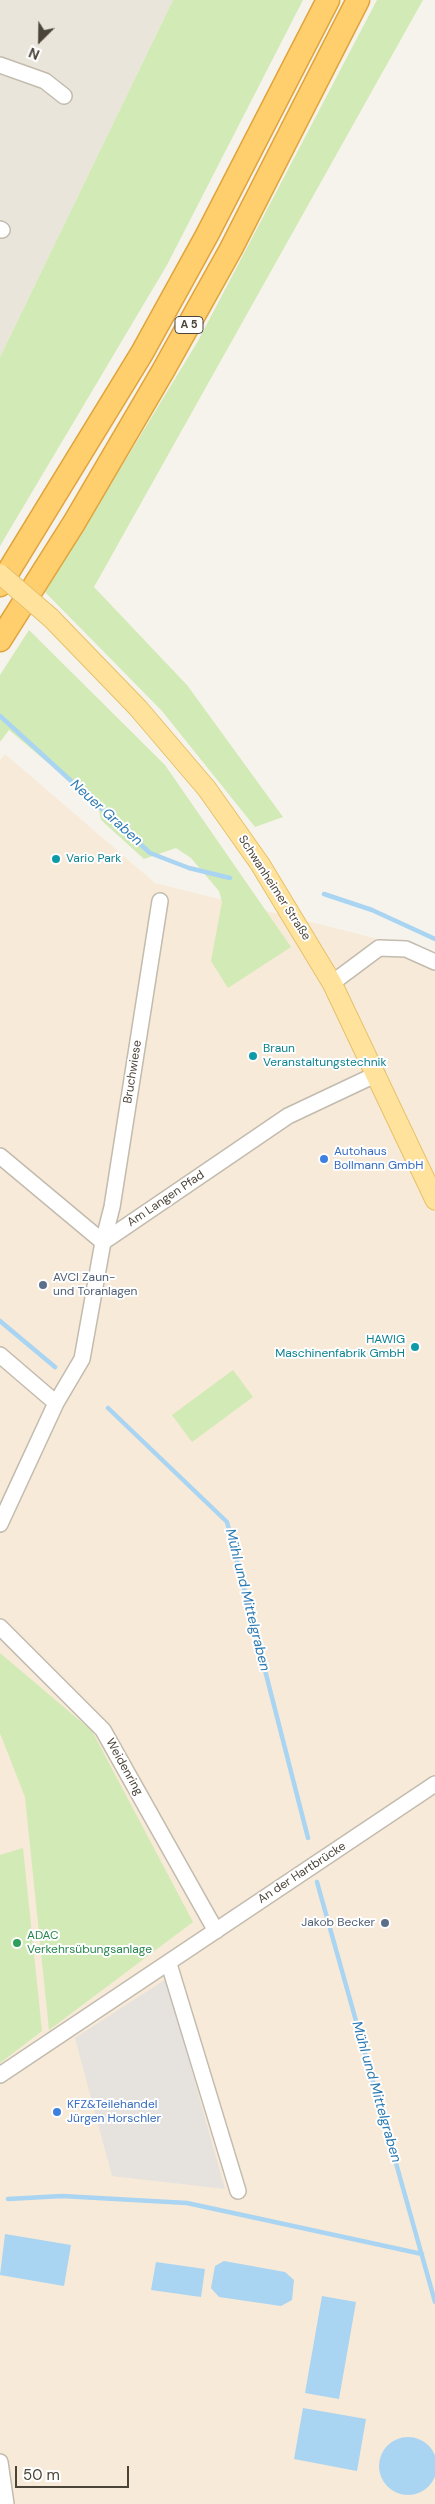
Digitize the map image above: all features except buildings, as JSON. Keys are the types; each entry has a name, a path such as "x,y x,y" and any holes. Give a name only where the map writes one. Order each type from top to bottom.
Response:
{"highway":[{"name":"A 5","path":"0,586 147,345 212,226 328,0"},
{"name":"A 5","path":"0,640 74,523 163,371 231,249 358,0"}],"main road":[{"name":"Schwanheimer Straße","path":"0,574 51,618 138,708 207,789 260,864 332,983 377,1074 435,1200"}],"street":[{"path":"0,65 45,81 64,96"},
{"name":"Bruchwiese","path":"103,1242 112,1207 160,901"},
{"path":"332,983 379,948 406,948 435,962"},
{"name":"Am Langen Pfad","path":"103,1242 288,1116 377,1074"},
{"path":"0,1156 103,1242 82,1359 56,1403 0,1524"},
{"path":"0,1355 56,1403"},
{"name":"Weidenring","path":"0,1627 103,1730 216,1931"},
{"name":"An der Hartbrücke","path":"0,2075 169,1964 435,1784"},
{"path":"169,1964 238,2191"},
{"path":"0,2462 6,2504"}],"shaded area":[{"path":"0,0 173,0 0,357"},
{"path":"5,754 155,883 386,941 435,965 435,2504 0,2504 0,760"},
{"path":"166,1979 225,2189 112,2176 75,2038"}],"green space":[{"path":"173,0 303,0 167,265 0,546 0,357"},
{"path":"377,0 423,0 94,587 187,685 283,817 255,827 162,711 45,592 198,341"},
{"path":"29,630 165,765 291,947 228,988 211,961 222,902 219,891 191,858 176,848 144,859 101,820 98,805 9,730 0,742 0,675"},
{"path":"233,1370 253,1397 192,1442 172,1415"},
{"path":"0,1653 92,1731 193,1922 49,2030 25,1797 0,1733"},
{"name":"ADAC Verkehrsübungsanlage","path":"23,1848 42,2031 0,2063 0,1855"}],"water":[{"path":"5,2234 71,2245 64,2286 0,2275"},
{"path":"224,2261 285,2272 294,2280 292,2300 281,2306 219,2297 211,2288 215,2266"},
{"path":"156,2262 205,2269 201,2297 151,2290"},
{"path":"322,2296 356,2302 339,2399 305,2393"},
{"path":"303,2408 366,2419 357,2471 294,2459"},
{"path":"402,2437 414,2437 429,2445 437,2460 437,2472 429,2487 414,2495 402,2495 387,2487 379,2472 379,2460 387,2445"}],"waterway":[{"name":"Neuer Graben","path":"0,716 150,853 189,868 230,878"},
{"name":"Neuer Graben","path":"324,894 372,910 435,939"},
{"name":"Mühl und Mittelgraben","path":"0,1321 55,1367"},
{"name":"Mühl und Mittelgraben","path":"108,1408 227,1522 308,1838"},
{"name":"Mühl und Mittelgraben","path":"317,1882 435,2302"},
{"path":"8,2199 62,2196 187,2203 422,2254"}],"place":[{"name":"Vario Park","path":"56,859"},
{"name":"Braun Veranstaltungstechnik","path":"253,1056"},
{"name":"Autohaus Bollmann GmbH","path":"324,1159"},
{"name":"AVCI Zaun- und Toranlagen","path":"43,1285"},
{"name":"HAWIG Maschinenfabrik GmbH","path":"415,1347"},
{"name":"Jakob Becker","path":"385,1923"},
{"name":"ADAC Verkehrsübungsanlage","path":"17,1943"},
{"name":"KFZ&Teilehandel Jürgen Horschler","path":"57,2112"}]}
